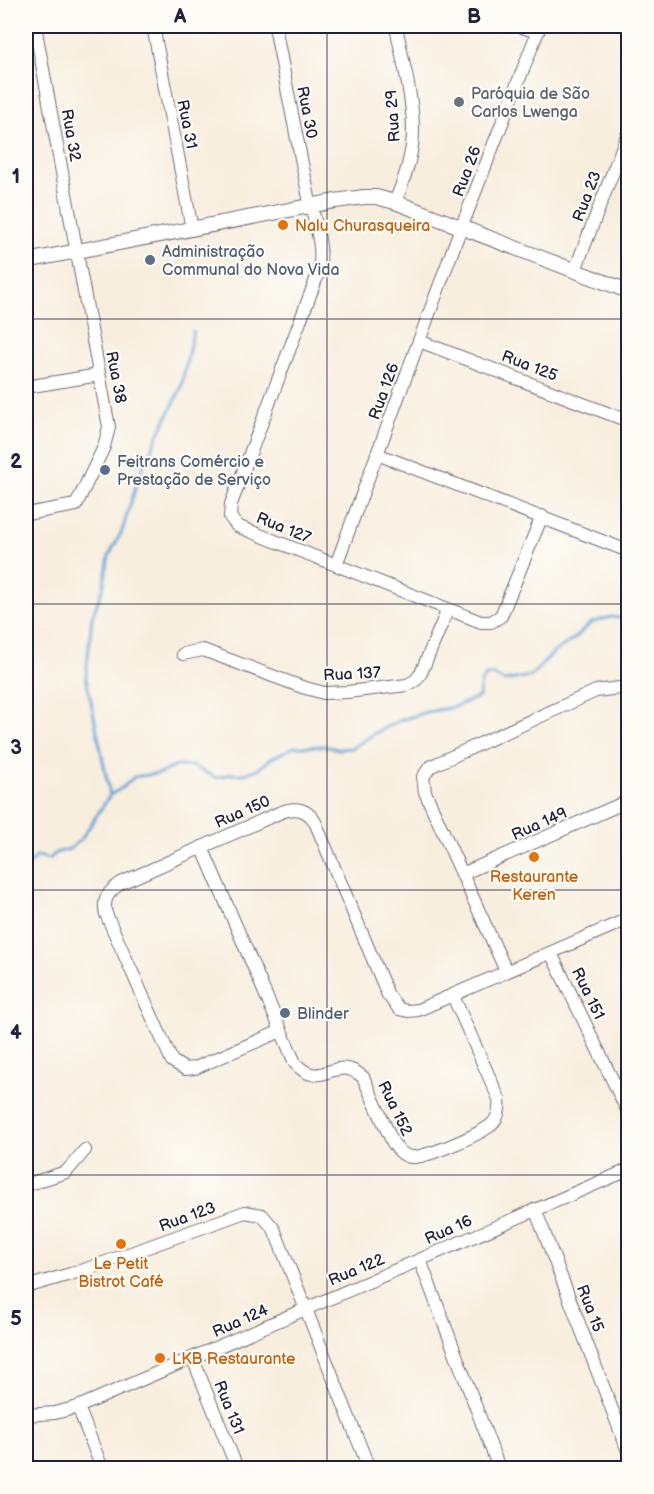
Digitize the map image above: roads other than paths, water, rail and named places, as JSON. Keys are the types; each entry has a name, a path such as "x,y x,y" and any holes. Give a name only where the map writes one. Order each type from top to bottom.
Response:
{"street":[{"name":"Rua 32","path":"35,26 77,251"},
{"name":"Rua 31","path":"153,26 192,229"},
{"name":"Rua 30","path":"275,26 310,206"},
{"name":"Rua 29","path":"395,202 410,153 413,132 396,26"},
{"path":"519,26 539,29"},
{"name":"Rua 26","path":"461,228 539,29"},
{"name":"Rua 23","path":"575,270 628,133"},
{"path":"26,261 310,206 376,197 395,202 628,291"},
{"name":"Rua 127","path":"310,206 321,248 320,266 229,512 233,522 237,526 481,622 491,622 501,616 542,516"},
{"name":"Rua 126","path":"336,565 461,228"},
{"name":"Rua 38","path":"26,514 76,505 108,435 108,419 77,251"},
{"name":"Rua 125","path":"419,340 628,421"},
{"path":"26,387 99,375"},
{"path":"377,454 628,550"},
{"name":"Rua 137","path":"183,654 203,650 324,693 347,693 407,685 416,680 422,672 448,609"},
{"path":"506,971 425,792 422,783 425,772 438,762 596,691 628,687"},
{"name":"Rua 149","path":"462,874 628,801"},
{"name":"Rua 150","path":"281,1031 195,1068 185,1069 176,1065 168,1056 105,908 110,891 121,883 287,810 296,808 308,812 315,822 393,1002 399,1009 408,1011 418,1010 453,996 628,919"},
{"name":"Rua 152","path":"202,847 295,1063 302,1071 313,1075 341,1067 349,1068 363,1077 393,1143 405,1155 418,1157 486,1130 494,1122 499,1109 499,1099 453,996"},
{"name":"Rua 151","path":"551,953 628,1112"},
{"path":"26,1185 66,1172 85,1150"},
{"name":"Rua 16","path":"499,1468 420,1260 628,1170"},
{"name":"Rua 15","path":"535,1209 628,1452"},
{"name":"Rua 123","path":"26,1287 84,1270 239,1214 251,1212 262,1215 271,1223 305,1308"},
{"name":"Rua 122","path":"305,1308 420,1260"},
{"path":"305,1308 369,1468"},
{"name":"Rua 124","path":"26,1415 55,1413 78,1407 193,1359 305,1308"},
{"name":"Rua 131","path":"193,1359 237,1468"},
{"path":"78,1407 102,1468"}],"waterway":[{"path":"110,795 86,677 92,617 103,588 109,556 122,531 140,473 181,388 193,331"},
{"path":"26,867 37,856 50,859 55,853 70,849 82,838 110,795 134,777 161,773 176,766 192,766 217,778 230,774 244,774 258,769 270,759 294,747 352,748 401,720 454,707 479,697 481,682 487,675 494,675 504,681 531,676 554,652 575,638 591,623 611,617 628,619"}],"place":[{"name":"Paróquia de São Carlos Lwenga","path":"459,102"},
{"name":"Nalu Churasqueira","path":"283,225"},
{"name":"Administração Communal do Nova Vida","path":"150,260"},
{"name":"Feitrans Comércio e Prestação de Serviço","path":"105,470"},
{"name":"Restaurante Keren","path":"534,857"},
{"name":"Blinder","path":"285,1013"},
{"name":"Le Petit Bistrot Café","path":"121,1244"},
{"name":"LKB Restaurante","path":"160,1358"}]}
